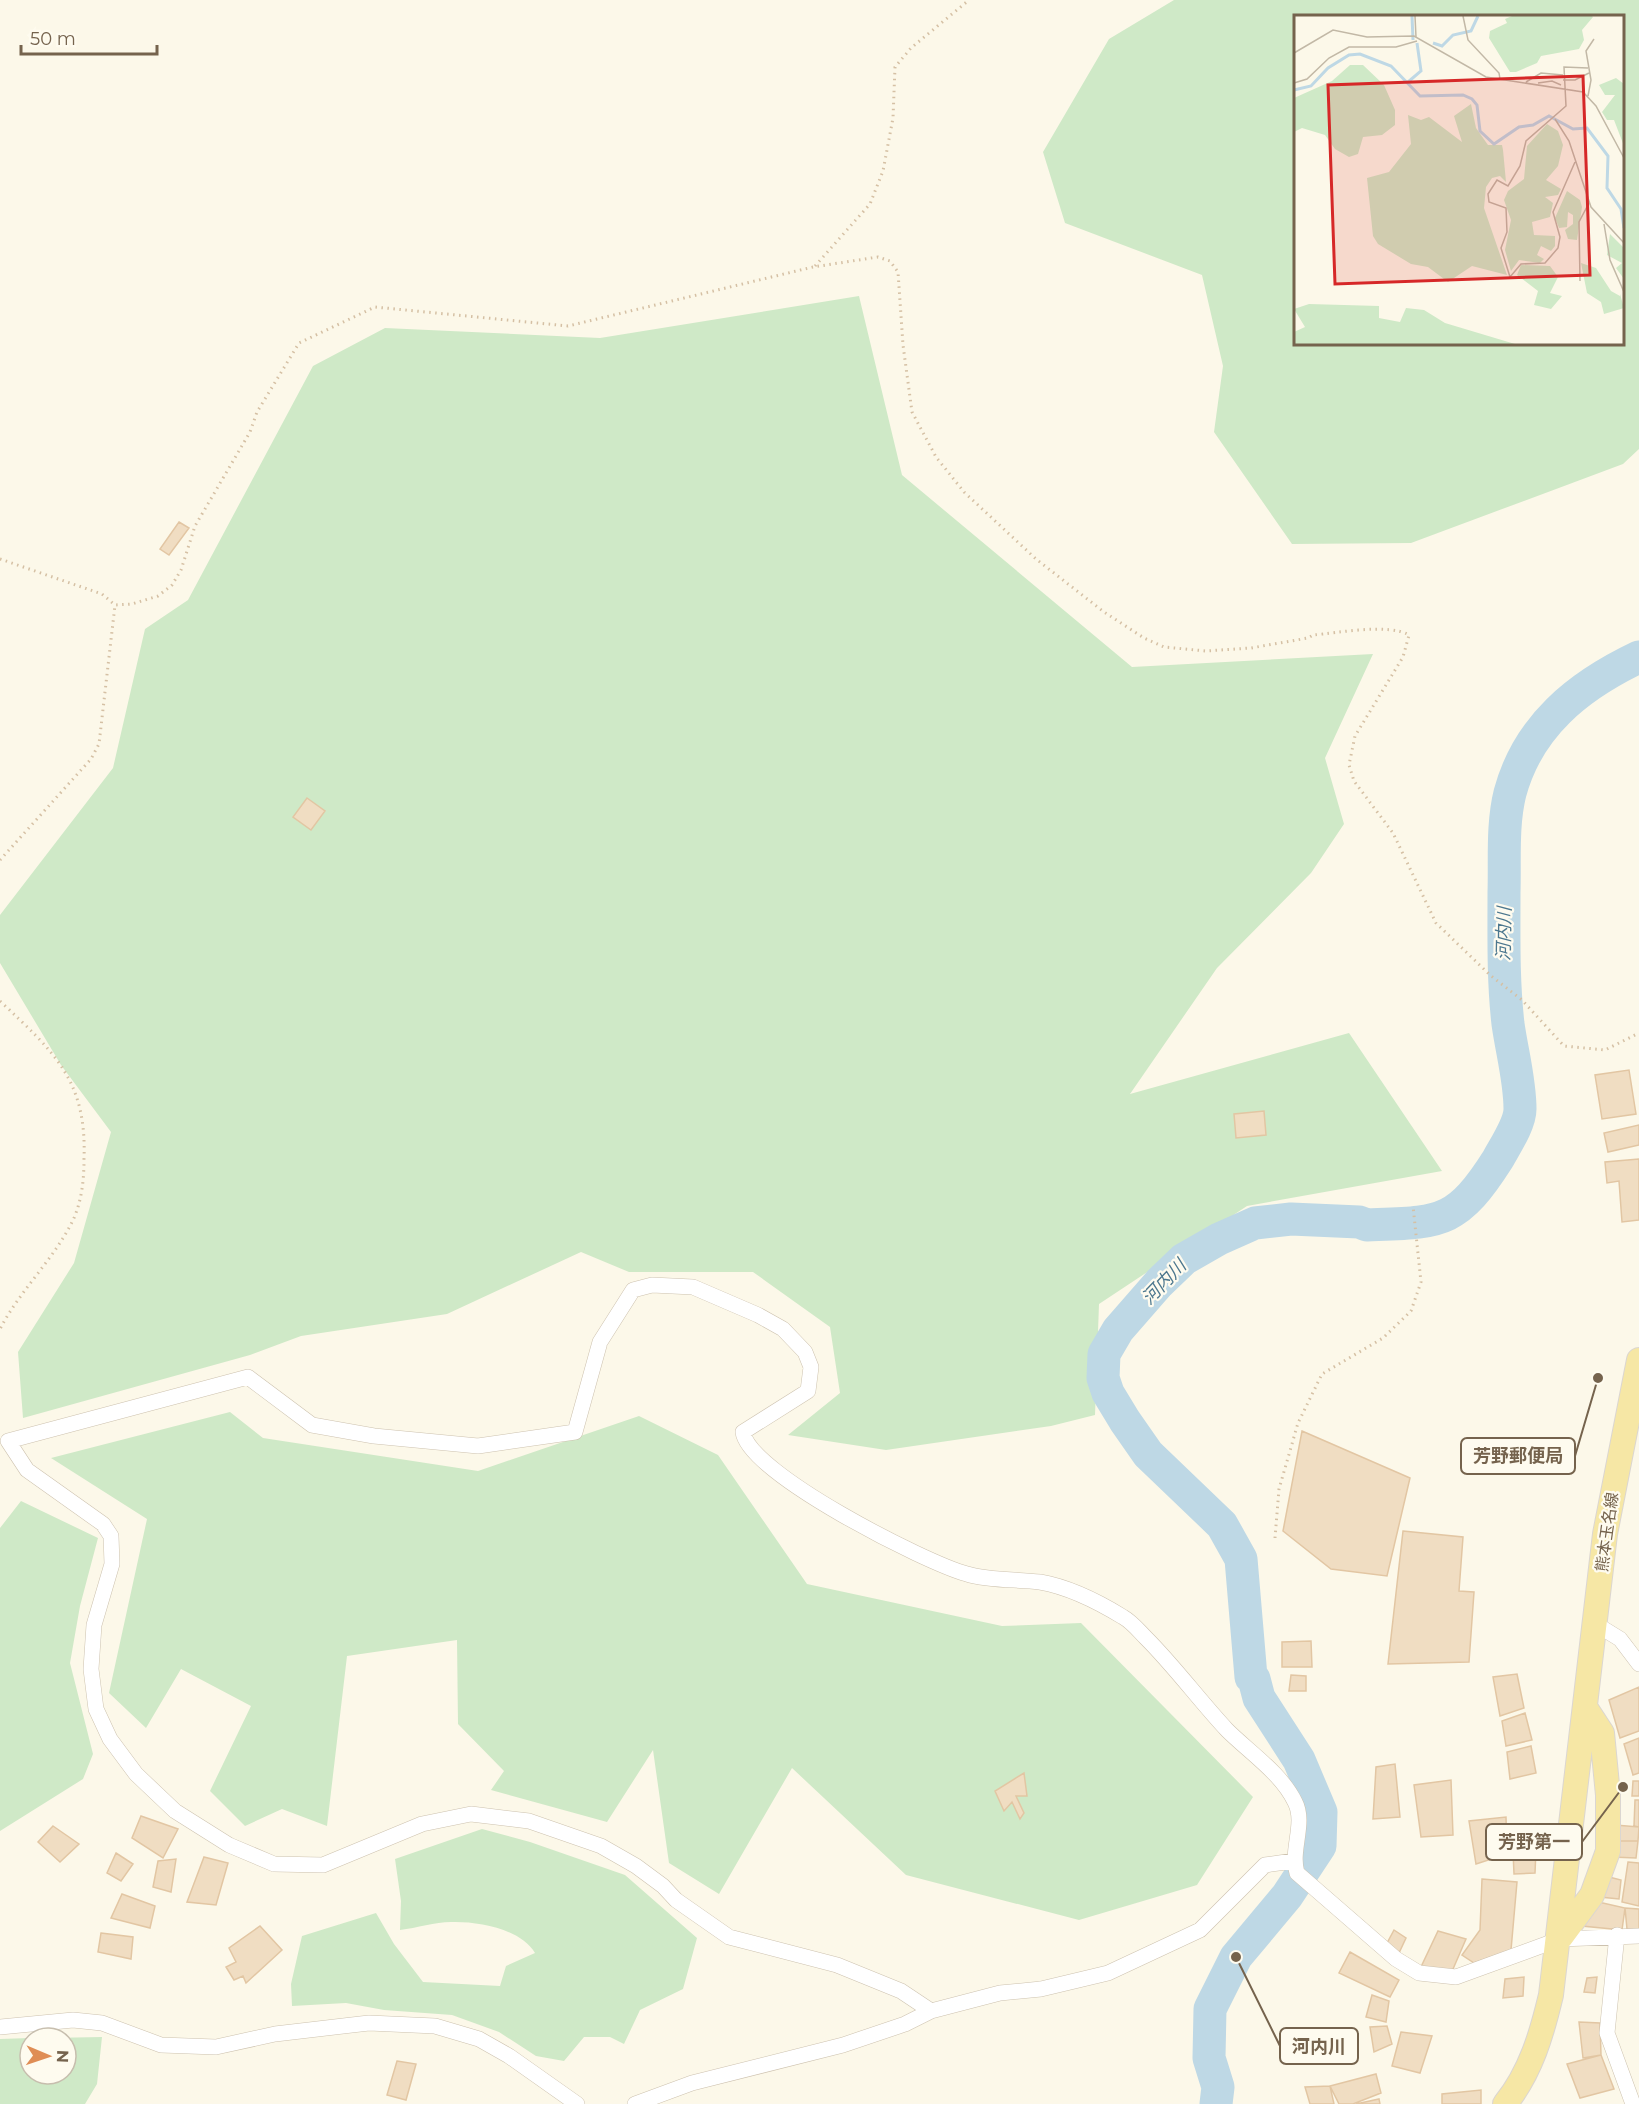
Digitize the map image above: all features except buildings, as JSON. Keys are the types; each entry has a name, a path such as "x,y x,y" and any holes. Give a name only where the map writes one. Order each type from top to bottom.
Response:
{"main road":[{"name":"熊本玉名線","path":"1505,2104 1529,2065 1542,2032 1560,1939 1605,1534 1633,1414 1639,1360"},
{"name":"熊本玉名線","path":"1560,1939 1592,1895 1608,1851 1608,1795 1602,1733 1585,1707"}],"street":[{"path":"931,2011 901,1991 837,1965 729,1937 676,1900 663,1886 636,1866 601,1846 529,1821 471,1814 422,1824 323,1865 274,1864 229,1845 176,1811 136,1774 110,1739 96,1709 91,1669 94,1625 112,1564 111,1536 103,1524 27,1470 8,1441 248,1377 312,1425 374,1436 478,1446 575,1432 600,1342 633,1290 652,1285 693,1287 758,1315 783,1329 805,1352 811,1367 808,1391 743,1432 744,1442 753,1452 808,1495 918,1556 969,1575 1041,1582 1077,1592 1125,1618 1162,1653 1226,1729 1274,1775 1296,1803 1299,1822 1293,1861 1297,1873 1396,1959 1419,1973 1456,1977 1560,1939 1617,1935 1639,1936"},
{"path":"1594,1623 1620,1639 1639,1664"},
{"path":"635,2104 692,2083 843,2045 905,2024 931,2011 1000,1993 1041,1989 1108,1973 1200,1930 1265,1865 1293,1861"},
{"path":"1617,1935 1607,2033 1633,2104"},
{"path":"0,2027 73,2020 102,2023 161,2045 216,2047 275,2034 369,2023 435,2026 479,2039 509,2056 577,2104"}],"path":[{"path":"813,267 870,204 883,171 893,118 895,67 911,48 969,0"},
{"path":"0,559 102,594 115,605 132,604 158,596 172,585 181,570 195,526 250,432 257,412 299,343 375,307 568,326 813,267 878,257 890,261 898,272 903,345 912,412 936,457 964,492 1036,559 1104,612 1144,638 1164,647 1206,651 1251,648 1308,638 1313,635 1374,630 1402,631 1409,635 1403,657 1355,736 1349,765 1354,781 1392,833 1436,923 1490,975 1522,1000 1564,1046 1605,1050 1639,1033"},
{"path":"0,860 91,759 99,744 115,605"},
{"path":"0,1001 52,1050 75,1090 86,1128 83,1187 74,1218 11,1307 0,1329"},
{"path":"1275,1538 1279,1489 1298,1423 1322,1374 1383,1338 1412,1311 1421,1282 1413,1206"}],"green space":[{"path":"1174,0 1639,0 1639,449 1623,464 1411,543 1292,544 1214,432 1223,366 1202,275 1065,223 1043,152 1109,39"},
{"path":"859,296 902,475 1132,667 1373,654 1325,758 1344,824 1311,873 1217,968 1130,1094 1349,1033 1442,1171 1247,1206 1099,1304 1095,1415 1051,1426 886,1450 788,1435 840,1393 830,1327 753,1272 629,1272 581,1252 447,1314 301,1336 250,1355 23,1418 18,1352 74,1263 111,1132 61,1065 0,963 0,915 113,768 145,629 188,600 313,366 385,328 600,338"},
{"path":"230,1412 263,1438 478,1471 639,1416 718,1455 807,1584 1002,1626 1081,1623 1253,1797 1197,1885 1079,1920 906,1875 792,1768 719,1894 669,1863 653,1750 607,1822 491,1790 504,1771 458,1724 457,1640 347,1656 327,1826 282,1809 245,1826 210,1791 251,1706 181,1669 146,1728 109,1693 147,1519 51,1458"},
{"path":"21,1501 98,1538 80,1606 70,1663 93,1754 83,1779 0,1831 0,1528"},
{"path":"482,1829 530,1842 625,1875 697,1938 683,1989 640,2010 624,2044 610,2037 584,2037 564,2061 536,2056 499,2032 452,2015 384,2010 346,2003 292,2006 291,1984 302,1936 376,1913 394,1944 423,1982 500,1986 506,1966 535,1953 520,1938 498,1928 462,1922 439,1923 400,1930 401,1901 395,1859"},
{"path":"78,2037 102,2037 97,2084 85,2104 0,2104 0,2039 18,2038 18,2086 78,2086"}],"waterway":[{"name":"河内川","path":"1216,2104 1218,2087 1209,2058 1210,2009 1236,1957 1287,1896 1320,1846 1321,1812 1299,1760 1259,1698 1254,1679 1251,1677 1241,1559 1222,1525 1148,1454 1125,1421 1108,1393 1103,1378 1104,1354 1118,1330 1159,1283 1184,1259 1219,1239 1255,1223 1291,1219 1359,1222 1367,1225 1430,1220 1445,1216 1458,1208 1483,1181 1512,1135 1520,1109 1508,1024 1505,975 1504,843 1510,793 1518,769 1529,748 1558,711 1596,681 1639,657"}],"place":[{"name":"芳野郵便局","path":"1598,1378"},
{"name":"芳野第一","path":"1623,1787"},
{"name":"河内川","path":"1236,1957"}]}
